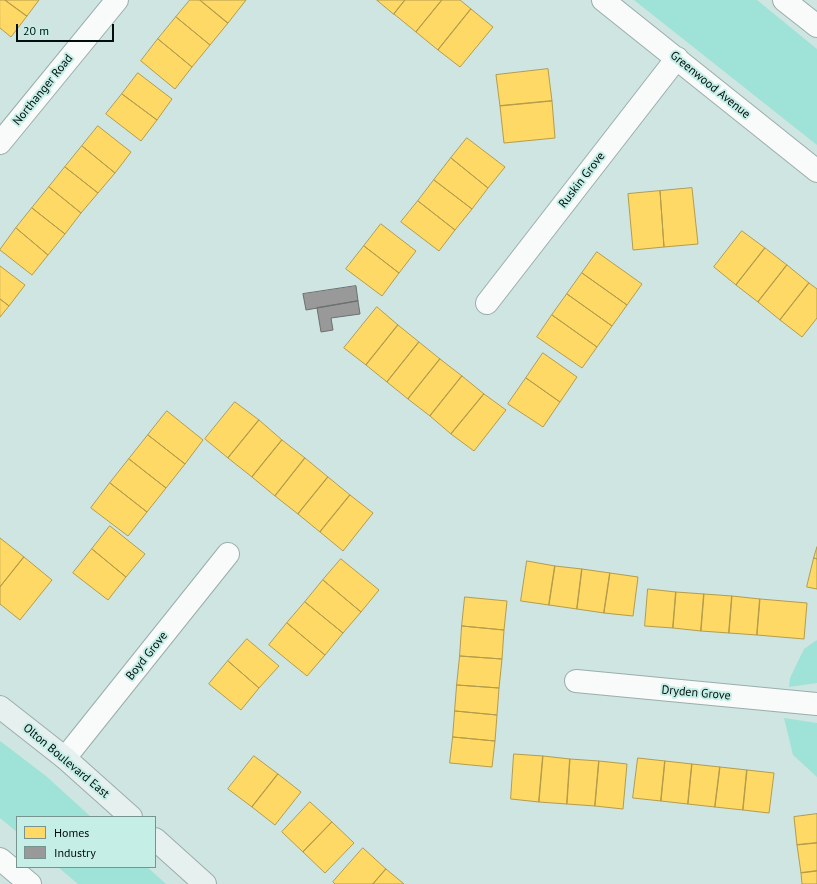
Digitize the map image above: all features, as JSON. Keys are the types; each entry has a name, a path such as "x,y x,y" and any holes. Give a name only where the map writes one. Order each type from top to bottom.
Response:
{"main road":[{"name":"Olton Boulevard East","path":"0,707 65,758 130,816"},
{"path":"156,840 205,884"}],"street":[{"name":"Northanger Road","path":"0,143 117,0"},
{"name":"Greenwood Avenue","path":"603,0 817,171"},
{"path":"784,0 817,26"},
{"name":"Ruskin Grove","path":"487,303 677,58"},
{"name":"Boyd Grove","path":"65,758 228,554"},
{"name":"Dryden Grove","path":"576,681 817,704"},
{"path":"0,860 30,884"}],"green space":[{"path":"634,0 757,0 817,49 817,145"},
{"path":"817,640 817,683 789,687 790,678 804,649"},
{"path":"784,718 817,723 817,777 793,755"},
{"path":"0,741 46,776 90,816 16,816 16,831 0,818"},
{"path":"59,868 148,868 166,884 78,884"}],"building: Homes":[{"path":"0,0 5,0 27,16 11,37 0,28"},
{"path":"5,0 39,0 27,16"},
{"path":"190,0 200,0 228,23 210,45 176,17"},
{"path":"200,0 246,0 228,23"},
{"path":"377,0 405,0 394,14"},
{"path":"405,0 442,0 416,32 394,14"},
{"path":"442,0 460,0 471,9 438,50 416,32"},
{"path":"471,9 493,27 460,67 438,50"},
{"path":"176,17 210,45 192,67 158,39"},
{"path":"158,39 192,67 175,89 141,61"},
{"path":"548,69 552,101 500,106 496,75"},
{"path":"138,73 172,99 157,120 122,94"},
{"path":"122,94 157,120 141,141 106,114"},
{"path":"552,101 555,138 504,143 500,106"},
{"path":"98,126 131,152 115,173 82,146"},
{"path":"467,138 505,167 488,188 451,158"},
{"path":"82,146 115,173 98,193 65,167"},
{"path":"451,158 488,188 472,209 434,180"},
{"path":"65,167 98,193 81,213 49,187"},
{"path":"434,180 472,209 455,230 418,201"},
{"path":"49,187 81,213 65,234 32,208"},
{"path":"692,188 698,244 664,247 660,191"},
{"path":"660,191 664,247 633,250 628,194"},
{"path":"418,201 455,230 439,251 401,222"},
{"path":"32,208 65,234 48,255 16,228"},
{"path":"381,224 416,251 399,273 364,246"},
{"path":"16,228 48,255 32,275 0,250"},
{"path":"742,231 765,248 736,285 714,267"},
{"path":"364,246 399,273 382,296 346,269"},
{"path":"765,248 787,265 758,302 736,285"},
{"path":"597,252 642,284 627,305 582,273"},
{"path":"787,265 809,283 780,320 758,302"},
{"path":"0,266 25,285 9,306 0,299"},
{"path":"582,273 627,305 612,326 567,294"},
{"path":"809,283 817,289 817,318 802,337 780,320"},
{"path":"567,294 612,326 597,347 552,315"},
{"path":"0,299 9,306 0,317"},
{"path":"377,307 398,325 366,365 344,348"},
{"path":"552,315 597,347 582,368 537,337"},
{"path":"398,325 419,342 387,382 366,365"},
{"path":"419,342 440,359 408,399 387,382"},
{"path":"543,353 577,377 560,402 526,378"},
{"path":"440,359 462,376 430,416 408,399"},
{"path":"462,376 484,394 451,434 430,416"},
{"path":"526,378 560,402 543,427 508,404"},
{"path":"484,394 506,410 474,451 451,434"},
{"path":"235,402 259,420 228,458 205,439"},
{"path":"167,411 203,440 185,464 148,435"},
{"path":"259,420 282,440 252,477 228,458"},
{"path":"148,435 185,464 166,488 129,459"},
{"path":"282,440 305,458 275,496 252,477"},
{"path":"305,458 328,477 298,514 275,496"},
{"path":"129,459 166,488 147,512 110,483"},
{"path":"328,477 350,495 320,532 298,514"},
{"path":"110,483 147,512 128,536 91,508"},
{"path":"350,495 373,513 343,551 320,532"},
{"path":"110,526 145,554 126,577 92,549"},
{"path":"0,538 24,557 0,587"},
{"path":"817,547 817,559 814,558"},
{"path":"92,549 126,577 108,600 73,573"},
{"path":"24,557 52,580 20,620 0,604 0,587"},
{"path":"814,558 817,559 817,589 807,587"},
{"path":"341,559 379,590 361,612 323,580"},
{"path":"527,561 555,566 549,605 521,601"},
{"path":"555,566 582,569 577,609 549,605"},
{"path":"582,569 610,573 604,613 577,609"},
{"path":"610,573 638,577 633,616 604,613"},
{"path":"323,580 361,612 343,633 305,602"},
{"path":"648,589 676,592 673,628 645,626"},
{"path":"676,592 704,594 701,631 673,628"},
{"path":"704,594 732,596 729,633 701,631"},
{"path":"732,596 760,599 757,635 729,633"},
{"path":"465,597 507,601 504,630 462,626"},
{"path":"760,599 807,603 804,639 757,635"},
{"path":"305,602 343,633 325,655 287,623"},
{"path":"287,623 325,655 307,676 269,645"},
{"path":"462,626 504,630 502,659 460,656"},
{"path":"247,639 279,666 259,688 228,661"},
{"path":"460,656 502,659 499,688 457,685"},
{"path":"228,661 259,688 241,710 209,684"},
{"path":"457,685 499,688 497,715 455,711"},
{"path":"455,711 497,715 495,741 453,737"},
{"path":"453,737 495,741 492,767 450,763"},
{"path":"514,754 543,756 539,802 511,799"},
{"path":"254,756 278,774 252,807 228,789"},
{"path":"543,756 570,759 567,804 539,802"},
{"path":"638,758 665,761 661,801 633,798"},
{"path":"570,759 599,761 595,806 567,804"},
{"path":"599,761 627,764 623,809 595,806"},
{"path":"665,761 692,764 688,804 661,801"},
{"path":"692,764 720,767 715,807 688,804"},
{"path":"720,767 747,770 743,810 715,807"},
{"path":"747,770 774,773 769,813 743,810"},
{"path":"278,774 301,792 275,825 252,807"},
{"path":"310,802 332,822 303,852 282,832"},
{"path":"817,814 817,843 797,845 794,817"},
{"path":"332,822 354,843 325,873 303,852"},
{"path":"817,843 817,871 801,873 797,845"},
{"path":"363,848 386,869 373,884 335,884 333,882"},
{"path":"386,869 404,884 373,884"},
{"path":"817,871 817,884 802,884 801,873"}],"building: Industry":[{"path":"356,286 358,301 306,310 303,294"},
{"path":"358,301 360,314 331,318 333,330 321,332 317,308"}]}
